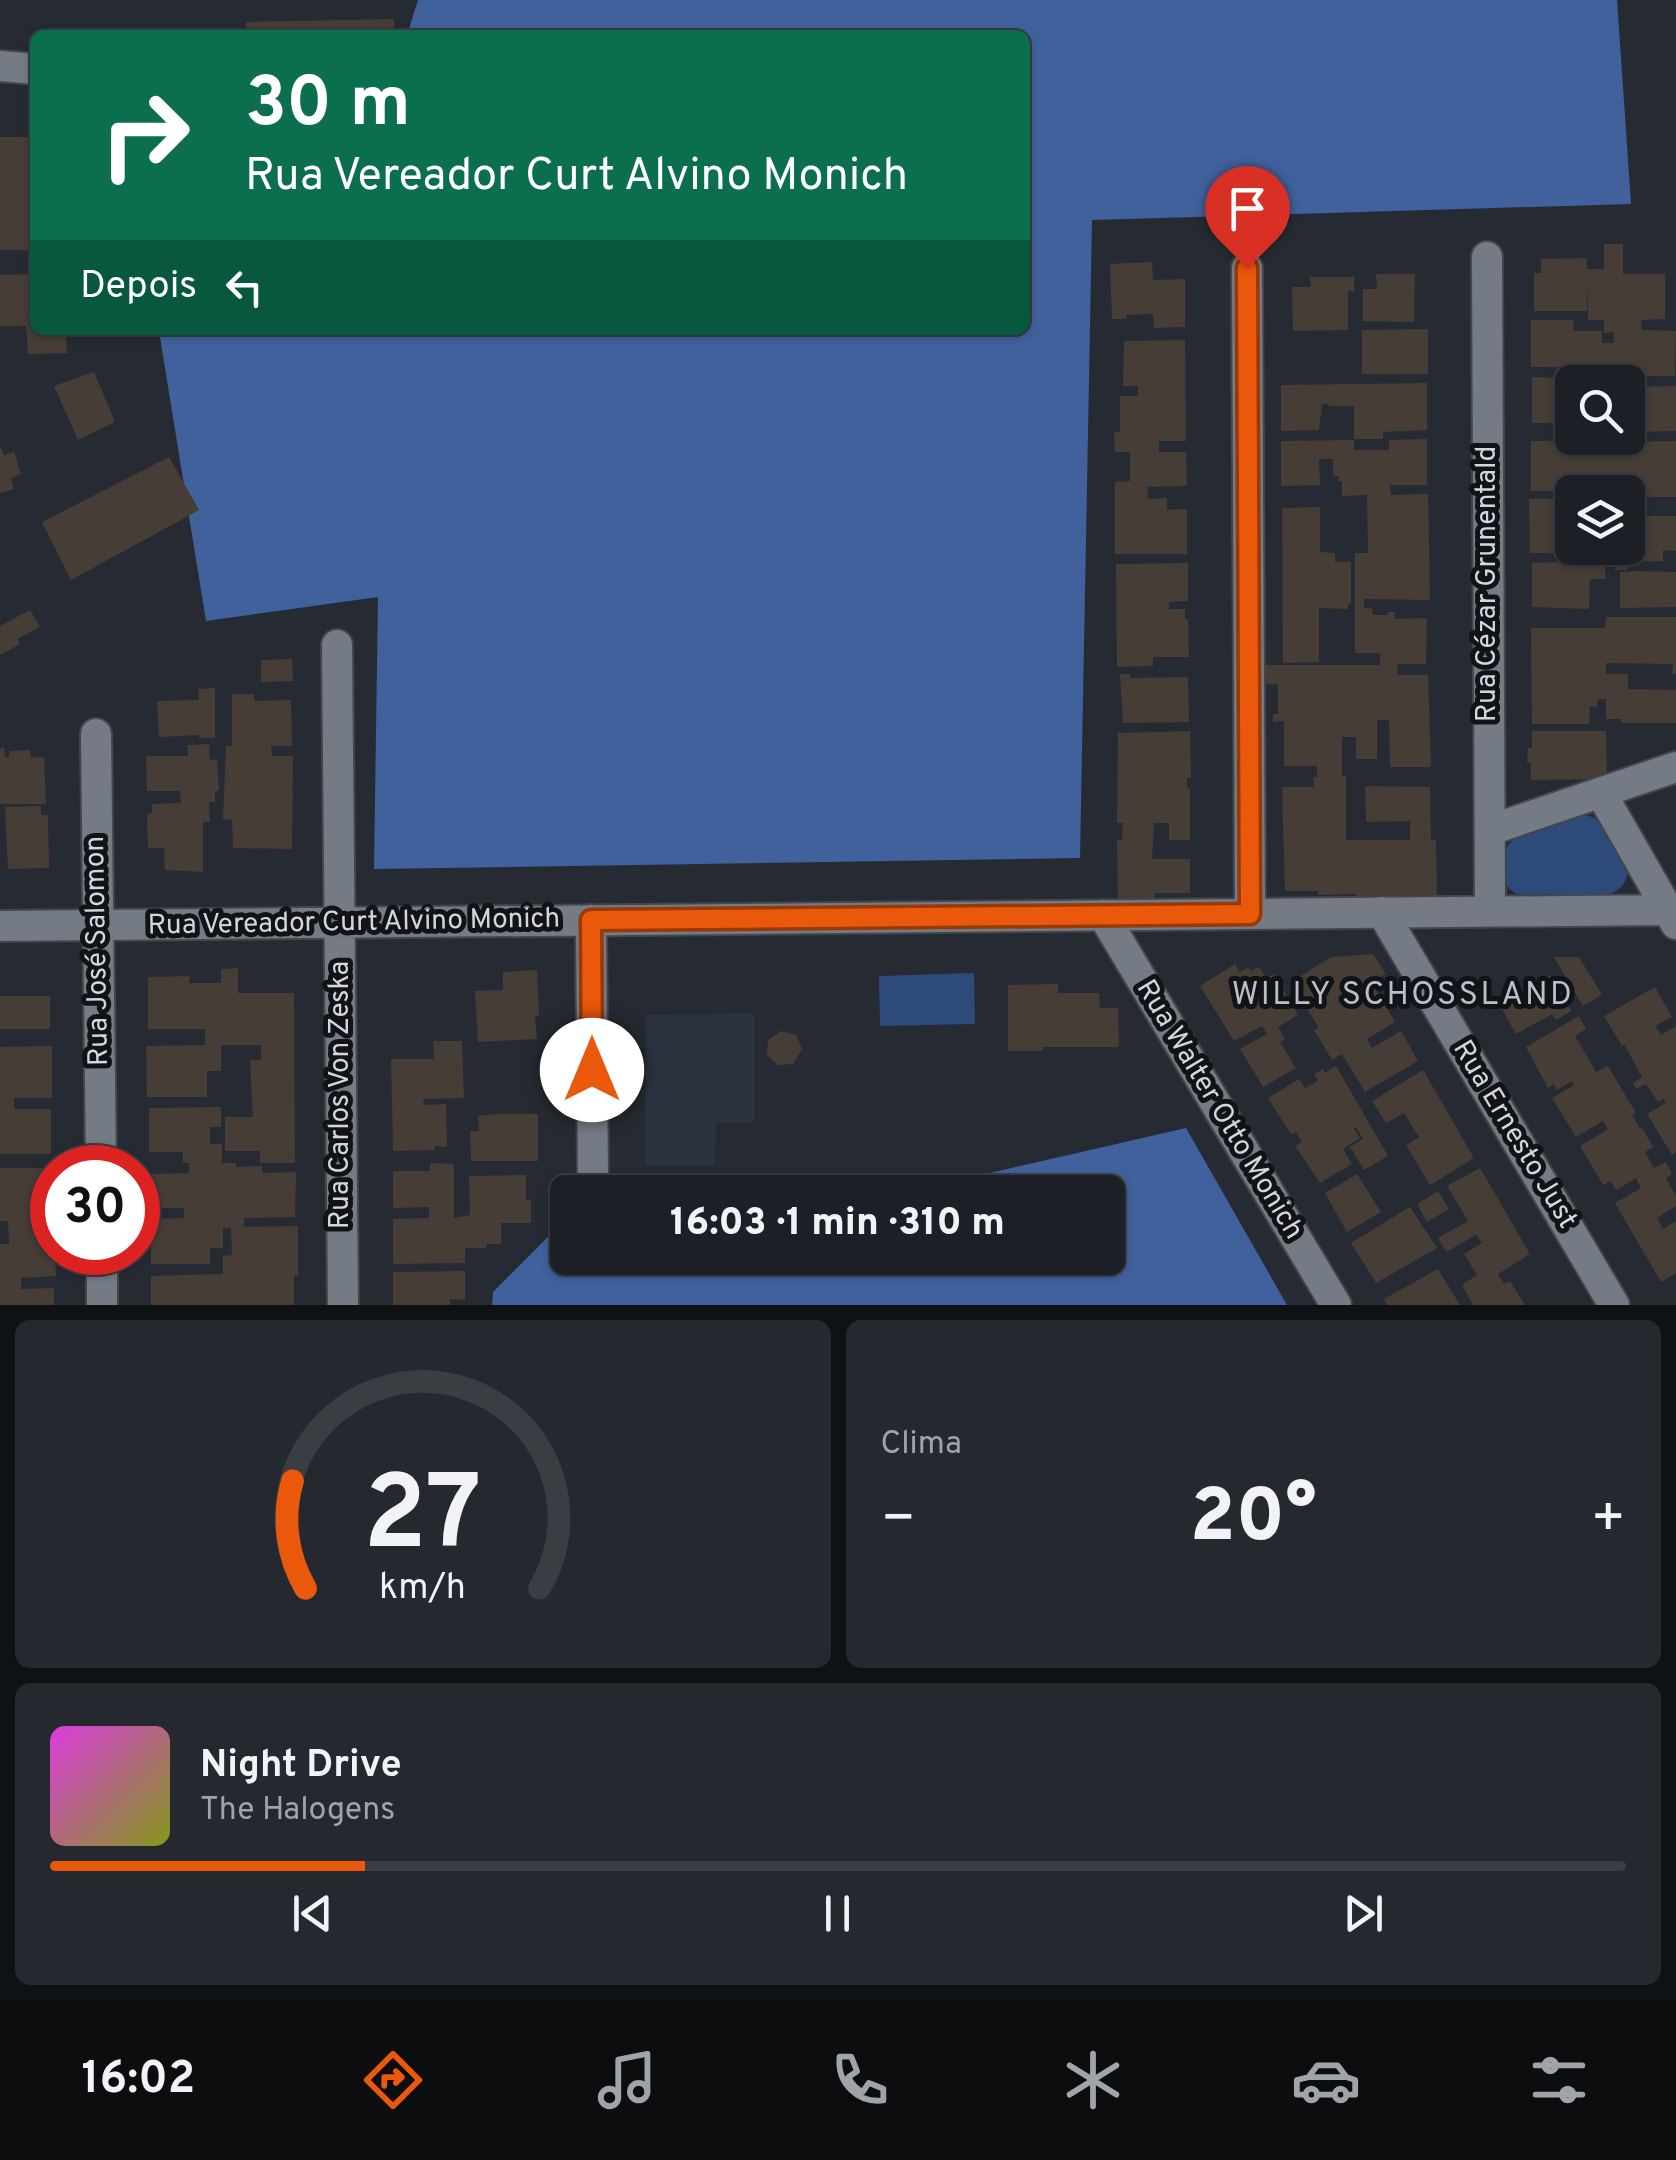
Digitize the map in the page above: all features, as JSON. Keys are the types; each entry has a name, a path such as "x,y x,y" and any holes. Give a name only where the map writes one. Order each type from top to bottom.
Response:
{"street":[{"path":"0,66 30,69"},
{"name":"Rua Cézar Grunentald","path":"1487,257 1490,912"},
{"path":"1247,268 1250,914"},
{"name":"Rua Carlos Von Zeska","path":"337,646 342,1305"},
{"name":"Rua José Salomon","path":"96,734 101,1145"},
{"path":"1490,830 1676,767"},
{"path":"1600,792 1672,917"},
{"name":"Rua Vereador Curt Alvino Monich","path":"0,926 1382,912 1672,917"},
{"name":"Rua Ernesto Just","path":"1382,912 1614,1305"},
{"name":"Rua Walter Otto Monich","path":"1102,915 1336,1305"},
{"path":"591,920 593,1175"},
{"path":"102,1275 102,1305"}],"shaded area":[{"path":"418,0 1617,0 1631,204 1092,220 1080,858 374,869 378,597 206,621 160,335 1030,335 1030,30 409,30"},
{"path":"1584,815 1602,822 1616,841 1627,869 1622,886 1608,895 1517,894 1510,889 1506,883 1506,852 1514,839"},
{"path":"974,973 975,1024 880,1026 879,976"},
{"path":"754,1014 754,1122 716,1123 715,1165 645,1165 646,1015"},
{"path":"1186,1128 1287,1305 492,1305 493,1292 550,1235 550,1275 1125,1275 1125,1175 981,1175"}],"building":[{"path":"394,19 394,30 246,30 246,22"},
{"path":"0,137 28,137 30,250 0,250"},
{"path":"1604,244 1623,244 1623,274 1665,274 1665,319 1641,320 1642,330 1676,331 1675,376 1645,376 1645,365 1531,367 1531,320 1573,320 1574,331 1602,331 1602,343 1614,343 1613,332 1604,333 1604,320 1588,320 1588,281 1587,311 1534,311 1534,273 1541,273 1541,259 1587,258 1587,269 1604,269"},
{"path":"1152,262 1153,280 1185,279 1185,327 1154,328 1153,314 1112,319 1110,264"},
{"path":"30,274 30,335 66,335 67,353 28,354 26,326 0,326 0,275"},
{"path":"1376,274 1415,274 1414,322 1363,321 1363,289 1377,289"},
{"path":"1310,277 1354,277 1354,291 1348,291 1348,330 1293,331 1292,287 1311,287"},
{"path":"1428,329 1428,374 1362,374 1362,330"},
{"path":"1185,340 1186,441 1159,441 1159,452 1186,452 1187,486 1147,487 1148,499 1167,498 1167,510 1187,509 1187,554 1115,554 1115,482 1130,481 1130,452 1115,452 1114,432 1120,432 1120,396 1138,396 1138,386 1123,386 1124,341"},
{"path":"94,372 115,422 78,440 54,386"},
{"path":"1532,377 1555,378 1555,423 1532,423"},
{"path":"1427,383 1427,430 1383,432 1383,439 1354,439 1354,406 1322,404 1319,430 1281,431 1281,385"},
{"path":"1676,386 1676,431 1645,432 1645,387"},
{"path":"1427,439 1427,485 1390,485 1391,495 1428,494 1430,600 1364,599 1364,608 1372,608 1373,615 1395,612 1395,619 1427,618 1426,664 1397,664 1398,675 1428,675 1431,767 1390,767 1389,720 1377,720 1377,759 1356,759 1356,737 1342,737 1342,776 1346,776 1346,840 1410,840 1410,821 1366,822 1365,786 1430,787 1437,898 1357,900 1356,894 1285,891 1282,787 1314,787 1317,766 1284,766 1284,721 1273,722 1273,714 1278,714 1278,684 1264,684 1263,665 1380,665 1380,653 1355,653 1355,553 1368,553 1367,495 1342,496 1342,481 1334,476 1333,459 1319,459 1320,485 1281,486 1281,441 1354,440 1354,450 1389,450 1389,440"},
{"path":"1531,441 1555,441 1555,455 1645,455 1645,442 1676,441 1676,497 1645,497 1645,475 1555,475 1555,491 1531,491"},
{"path":"0,446 4,455 14,452 21,474 11,478 14,489 0,493"},
{"path":"169,457 199,510 71,580 42,522"},
{"path":"1555,498 1555,553 1530,553 1529,499"},
{"path":"1320,507 1320,552 1335,553 1335,562 1351,562 1351,604 1348,603 1348,609 1319,608 1319,662 1283,663 1282,508"},
{"path":"1645,516 1676,516 1676,551 1663,550 1663,561 1645,562"},
{"path":"1188,563 1188,601 1169,602 1169,609 1185,609 1189,657 1153,657 1153,666 1117,667 1116,564"},
{"path":"1532,563 1605,565 1605,579 1590,579 1589,609 1532,607"},
{"path":"1620,572 1676,572 1676,607 1620,608"},
{"path":"30,610 40,627 17,639 20,644 0,655 0,626"},
{"path":"1606,617 1676,617 1676,674 1672,674 1673,664 1606,663 1606,674 1628,674 1628,689 1676,690 1676,723 1621,723 1621,719 1606,719 1606,699 1598,699 1597,707 1590,706 1589,724 1532,724 1531,628 1605,628"},
{"path":"292,659 293,681 261,682 261,660"},
{"path":"1120,674 1130,674 1130,678 1188,677 1189,722 1123,723"},
{"path":"215,688 215,738 159,737 157,701 199,700 198,689"},
{"path":"232,694 254,694 254,701 291,700 292,746 271,746 272,756 293,756 292,849 233,848 232,820 223,819 226,746 232,746"},
{"path":"1190,731 1190,840 1169,840 1169,823 1154,823 1152,859 1190,859 1190,893 1155,893 1154,909 1118,908 1117,840 1122,840 1123,823 1117,823 1118,733"},
{"path":"1532,731 1606,731 1607,779 1531,780 1531,763 1527,762"},
{"path":"209,744 210,760 217,759 219,791 215,791 215,802 209,802 210,822 203,822 203,872 165,870 164,848 148,848 147,814 152,813 152,804 181,803 180,791 147,791 146,756 188,756 187,745"},
{"path":"4,747 5,757 9,757 9,751 30,750 31,758 44,757 46,804 0,804 0,749"},
{"path":"41,806 41,815 48,815 49,868 8,869 5,807"},
{"path":"1373,954 1386,974 1371,982 1395,1022 1367,1039 1372,1048 1401,1031 1418,1061 1365,1092 1342,1054 1332,1060 1314,1030 1319,1028 1291,982 1331,957"},
{"path":"1554,957 1579,957 1602,995 1583,1006"},
{"path":"1235,964 1240,972 1259,967 1266,978 1274,974 1298,1015 1278,1027 1285,1039 1280,1042 1296,1068 1263,1087 1240,1049 1267,1034 1262,1026 1234,1041 1200,986"},
{"path":"238,968 238,993 294,993 295,1163 260,1163 260,1151 225,1151 225,1117 253,1117 250,1060 261,1060 261,1045 221,1045 221,1071 207,1071 207,1097 147,1097 146,1046 205,1045 205,1029 148,1029 148,977 190,976 189,983 221,983 221,969"},
{"path":"537,970 537,1039 478,1042 475,991 503,990 503,972"},
{"path":"1551,975 1571,1011 1556,1020 1552,1014 1516,1034 1499,1004"},
{"path":"1058,984 1058,993 1099,993 1100,1008 1118,1008 1119,1047 1008,1051 1008,985"},
{"path":"1655,987 1672,1017 1655,1026 1661,1035 1676,1026 1676,1152 1672,1155 1647,1114 1666,1103 1663,1099 1658,1102 1646,1084 1636,1089 1633,1083 1642,1077 1604,1016"},
{"path":"0,996 50,996 50,1029 0,1029"},
{"path":"1579,1016 1586,1029 1575,1036 1596,1072 1608,1066 1653,1147 1645,1152 1654,1168 1666,1162 1672,1174 1666,1178 1676,1196 1676,1206 1657,1218 1663,1229 1676,1221 1676,1273 1661,1282 1615,1203 1641,1188 1636,1178 1616,1190 1611,1181 1603,1185 1580,1146 1608,1129 1603,1121 1576,1137 1552,1098 1574,1085 1572,1081 1557,1090 1554,1084 1548,1088 1526,1047"},
{"path":"781,1031 796,1035 802,1049 793,1064 778,1065 767,1055 768,1040"},
{"path":"433,1041 462,1041 464,1098 424,1099 423,1105 446,1104 447,1147 393,1151 391,1059 434,1059"},
{"path":"52,1046 52,1098 14,1098 14,1109 51,1109 51,1145 30,1145 30,1154 0,1154 0,1047"},
{"path":"1336,1066 1388,1156 1364,1170 1350,1147 1363,1139 1356,1127 1360,1138 1343,1149 1352,1164 1320,1183 1295,1146 1302,1142 1296,1132 1291,1134 1268,1098 1299,1079 1305,1088 1318,1081 1314,1074"},
{"path":"1423,1070 1474,1158 1430,1185 1406,1145 1419,1137 1404,1113 1386,1123 1372,1101"},
{"path":"221,1107 221,1127 210,1127 210,1144 222,1144 222,1163 262,1166 262,1173 296,1172 295,1217 244,1218 244,1227 298,1226 294,1305 151,1305 151,1276 223,1274 223,1256 232,1255 231,1228 223,1228 223,1248 210,1248 210,1264 160,1264 160,1219 184,1218 184,1208 160,1208 160,1174 189,1173 189,1163 183,1163 183,1152 160,1152 160,1145 149,1145 149,1108"},
{"path":"538,1114 538,1161 471,1161 470,1131 479,1131 478,1116"},
{"path":"430,1163 454,1164 454,1218 470,1215 469,1176 526,1175 531,1223 501,1223 501,1244 465,1248 465,1263 393,1264 393,1219 429,1218 429,1207 393,1208 393,1171 430,1171"},
{"path":"0,1168 30,1168 30,1275 56,1276 21,1278 21,1289 54,1288 54,1305 0,1305 0,1244 9,1244 8,1221 0,1221"},
{"path":"1480,1168 1530,1254 1498,1274 1504,1284 1510,1281 1525,1305 1473,1305 1462,1285 1477,1275 1464,1254 1482,1243 1476,1235 1446,1252 1438,1238 1468,1221 1447,1186"},
{"path":"1357,1174 1381,1212 1347,1232 1325,1193"},
{"path":"1438,1191 1449,1209 1427,1222 1417,1204"},
{"path":"1410,1207 1437,1248 1376,1283 1351,1243"},
{"path":"1438,1269 1460,1305 1387,1305 1384,1299"},
{"path":"465,1271 465,1300 450,1299 450,1305 393,1305 393,1272"}],"district":[{"name":"WILLY SCHOSSLAND","path":"1403,996"}],"route":[{"path":"592,1070 591,920 1250,914 1247,268"}]}
